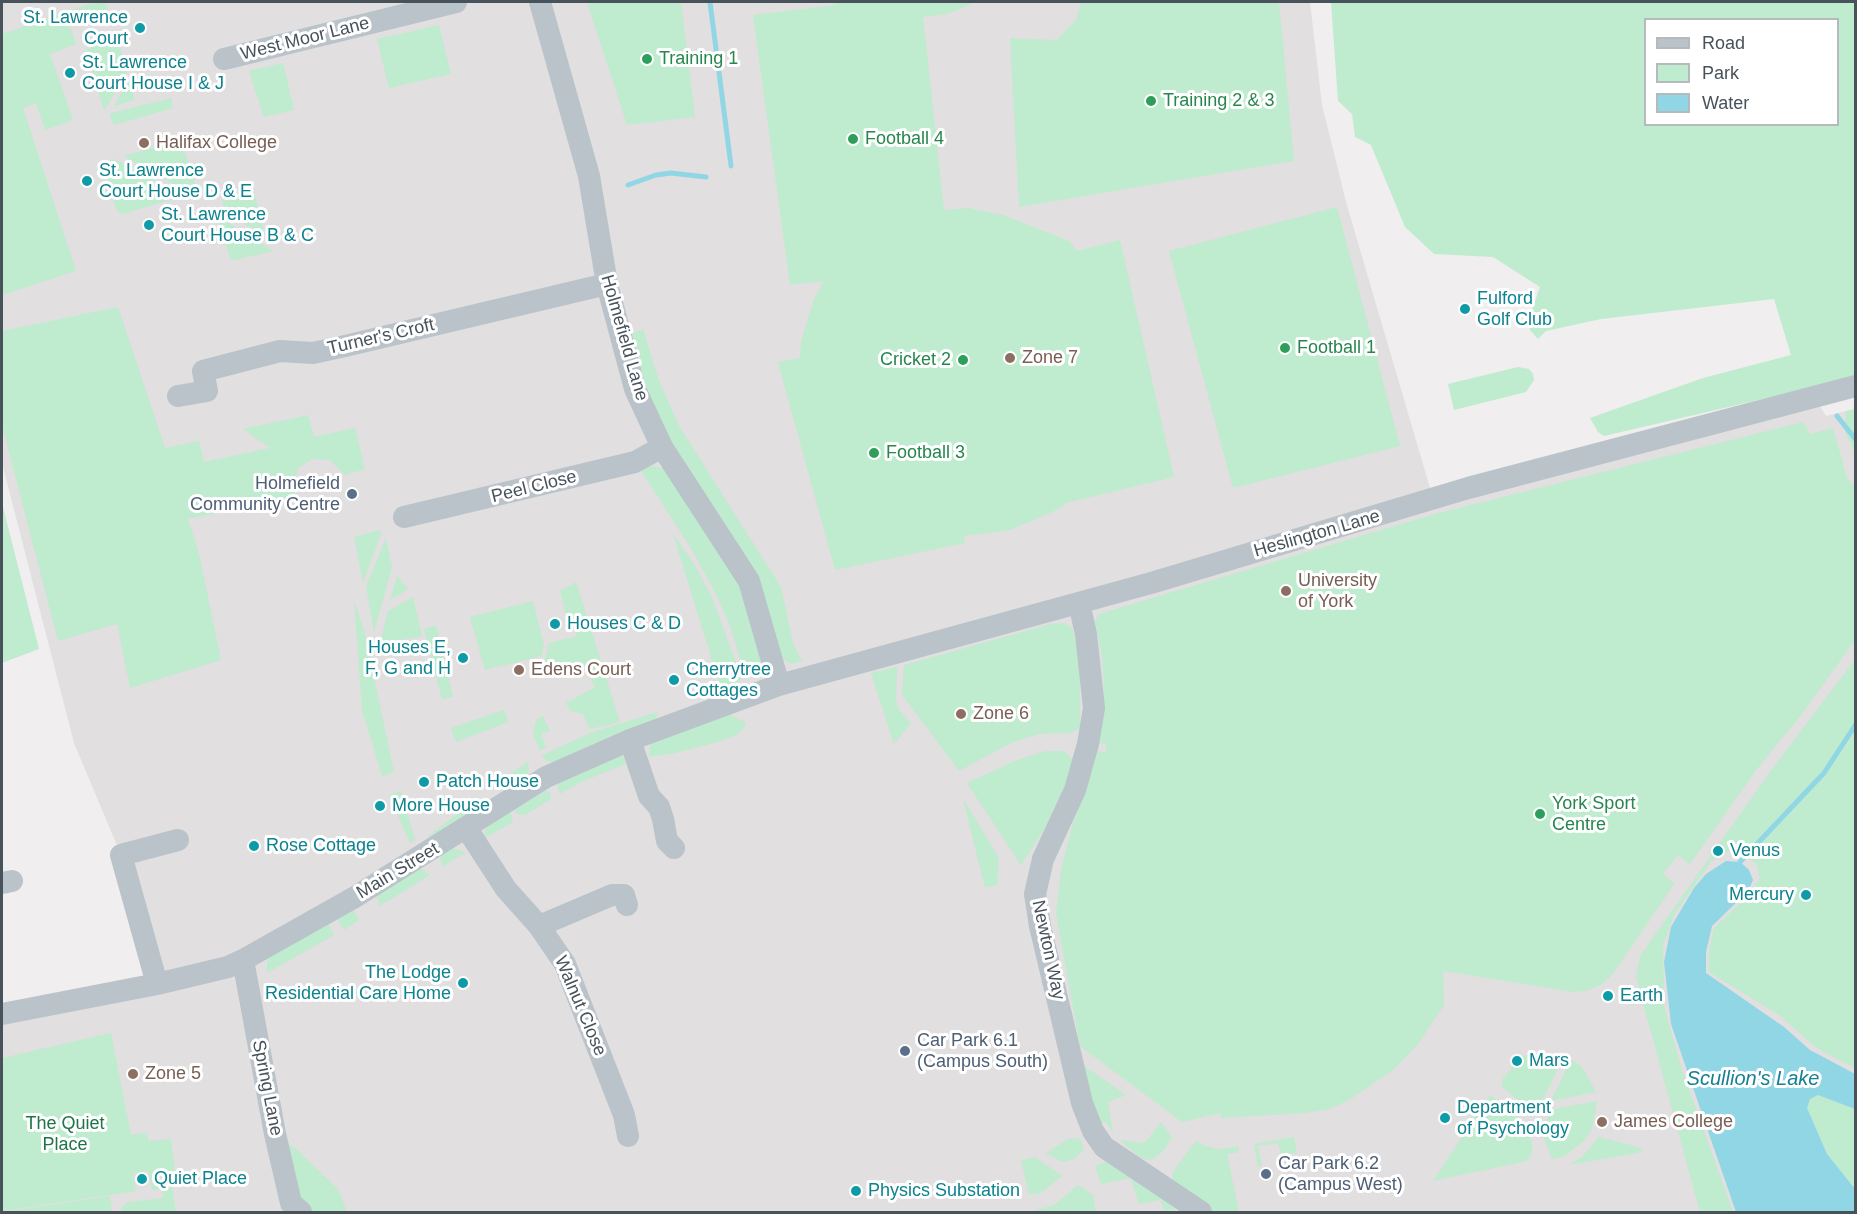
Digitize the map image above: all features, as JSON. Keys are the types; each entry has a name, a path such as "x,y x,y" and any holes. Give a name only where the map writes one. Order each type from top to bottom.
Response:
{"street":[{"name":"West Moor Lane","path":"224,59 456,2"},
{"name":"Holmefield Lane","path":"540,2 589,176 607,284 635,389 662,447 748,581 779,685"},
{"name":"Turner's Croft","path":"178,396 207,391 203,371 280,351 314,353 607,284"},
{"name":"Heslington Lane","path":"779,685 1079,603 1468,488 1856,386"},
{"name":"Peel Close","path":"404,517 635,462 662,447"},
{"name":"Newton Way","path":"1079,603 1086,634 1094,708 1088,744 1074,790 1043,859 1035,894 1040,926 1082,1103 1093,1131 1104,1147 1201,1212"},
{"name":"Main Street","path":"2,1014 156,984 228,967 355,897 467,829 546,777 630,740 779,685"},
{"path":"630,740 649,796 659,807 667,841 674,848"},
{"name":"Walnut Close","path":"467,829 506,889 538,926 565,964 624,1115 628,1137"},
{"path":"156,984 121,855 178,840"},
{"path":"538,926 612,895 624,895 627,905"},
{"name":"Spring Lane","path":"243,960 275,1134 291,1203 301,1212"}],"shaded area":[{"name":"Zone 6","path":"2,2 1310,2 1322,105 1346,202 1430,488 1814,397 1826,416 1855,409 1855,1212 2,1212 2,1014 156,984 121,855 74,743 2,463"}],"green space":[{"path":"95,2 105,2 108,10 69,24 76,44 50,54 73,120 45,130 36,103 23,108 76,271 2,295 2,34"},
{"name":"Training 1","path":"587,2 681,2 695,117 627,125"},
{"path":"830,2 975,2 948,14 923,17 944,210 969,208 1006,216 1069,241 1077,251 1120,240 1174,477 1065,503 1061,508 1010,530 964,536 965,543 835,570 778,362 800,358 801,341 814,299 824,281 790,285 753,15 836,5"},
{"name":"Training 2 & 3","path":"1081,2 1279,2 1294,161 1019,207 1010,38 1057,40 1076,20"},
{"name":"Fulford Golf Club","path":"1331,2 1855,2 1855,375 1853,378 1604,436 1598,432 1590,418 1703,378 1791,355 1774,299 1601,319 1546,331 1538,339 1530,330 1528,321 1540,287 1493,257 1434,254 1405,227 1371,145 1355,137 1352,114 1338,101"},
{"path":"439,25 451,74 389,88 377,39"},
{"path":"118,39 127,73 104,111 86,49"},
{"path":"283,63 294,110 264,117 249,71"},
{"path":"130,82 135,100 114,106 127,83"},
{"path":"171,98 173,108 114,125 110,117 111,113"},
{"path":"181,140 198,192 192,194 123,156"},
{"path":"115,159 171,190 174,199 122,214 116,209 104,168"},
{"path":"254,191 265,236 227,214 222,201"},
{"name":"Football 1","path":"1337,207 1400,446 1233,488 1169,251"},
{"path":"216,215 240,230 222,234"},
{"path":"250,236 273,251 235,260 230,259 226,244"},
{"path":"118,307 165,448 199,441 204,462 270,448 243,429 308,415 314,437 355,428 365,469 345,475 330,460 312,459 298,468 294,484 295,495 188,519 199,554 221,660 130,688 117,624 58,641 2,425 2,331"},
{"path":"643,329 658,378 679,426 781,587 793,643 802,661 791,664 780,657 646,396 631,334"},
{"path":"1518,367 1529,369 1533,374 1534,380 1526,392 1454,410 1448,384"},
{"path":"1856,409 1855,453 1845,431 1846,411"},
{"path":"1803,422 1810,434 1833,428 1847,478 1855,487 1855,640 1801,715 1756,770 1690,864 1678,855 1663,874 1674,884 1612,975 1602,984 1589,990 1574,992 1443,971 1444,1005 1417,1045 1393,1070 1349,1100 1329,1109 1306,1113 1221,1118 1220,1113 1182,1122 1080,1046 1056,913 1061,870 1072,826 1098,751 1106,753 1106,744 1099,743 1104,686 1102,656 1095,621 1099,614 1435,514"},
{"path":"653,466 665,469 740,584 762,666 760,673 746,677 730,626 716,594 692,550 640,469"},
{"path":"2,503 39,649 2,663"},
{"path":"379,530 381,534 363,582 354,537"},
{"path":"673,534 694,564 712,597 742,679 722,692"},
{"path":"386,538 392,567 374,632 366,586"},
{"path":"397,576 408,589 390,600"},
{"path":"576,582 620,722 590,729 583,714 570,711 566,703 595,687 583,662 550,675 543,670 549,643 577,636 571,614 566,615 560,591"},
{"path":"413,597 422,636 380,644 388,611"},
{"path":"354,600 365,634 394,772 382,776 362,710"},
{"path":"533,601 544,645 542,656 485,670 470,617"},
{"path":"1064,623 1072,628 1080,659 1080,728 1071,733 1039,734 1013,742 959,771 902,695 904,665 1051,624"},
{"path":"436,625 453,697 442,699 424,629"},
{"path":"1855,660 1855,1068 1818,1049 1779,1015 1709,972 1709,951 1714,928 1749,895 1760,878 1756,863 1732,849 1711,861 1674,915 1663,946 1664,1006 1682,1070 1733,1212 1700,1212 1636,977 1640,956 1775,765"},
{"path":"897,667 896,701 899,710 911,723 894,744 871,673"},
{"path":"504,710 508,722 456,742 451,728"},
{"path":"657,712 657,719 554,762 546,761 542,755 593,732"},
{"path":"729,714 745,722 746,726 738,734 718,742 649,757 650,742"},
{"path":"543,716 550,731 541,734 546,747 540,751 533,734 536,720"},
{"path":"1046,751 1064,751 1073,760 1067,781 1045,828 1021,865 967,783 1017,760"},
{"path":"623,755 626,764 583,781 560,794 557,787 559,782"},
{"path":"528,762 529,772 505,790 501,780"},
{"path":"401,791 415,840 410,843 389,795"},
{"path":"546,791 550,792 551,799 525,815 517,814 514,809"},
{"path":"963,799 999,858 997,885 985,888"},
{"path":"476,800 479,806 429,838 428,836"},
{"path":"510,811 513,818 511,823 483,839 487,826"},
{"path":"451,848 466,852 442,867 440,855"},
{"path":"420,868 430,875 380,906 376,894"},
{"path":"353,910 359,920 344,930 337,918"},
{"path":"328,923 334,935 267,973 267,958"},
{"name":"The Quiet Place","path":"111,1033 131,1135 147,1133 148,1141 171,1139 175,1173 160,1175 162,1188 172,1187 176,1212 121,1212 121,1208 128,1202 163,1198 162,1189 152,1190 148,1171 133,1173 136,1191 2,1211 2,1058"},
{"path":"1542,1053 1564,1057 1542,1101 1537,1099 1524,1105 1502,1087 1502,1080 1522,1056"},
{"path":"1571,1059 1582,1067 1596,1092 1551,1101"},
{"path":"1083,1065 1126,1095 1108,1102 1113,1133 1106,1122 1100,1124 1092,1104"},
{"path":"1490,1095 1515,1114 1532,1141 1532,1153 1527,1161 1433,1181"},
{"path":"1818,1095 1855,1109 1855,1189 1827,1154 1807,1108 1810,1099"},
{"path":"1597,1101 1592,1129 1584,1141 1563,1157 1552,1159 1540,1128 1547,1122 1549,1110"},
{"path":"1161,1122 1172,1137 1164,1150 1155,1158 1148,1160 1141,1158 1119,1140 1145,1143"},
{"path":"1294,1137 1297,1153 1281,1154 1278,1143 1258,1146 1262,1166 1258,1167 1254,1144"},
{"path":"1599,1137 1638,1147 1643,1152 1569,1165 1583,1156"},
{"path":"1080,1138 1084,1150 1074,1159 1062,1162 1046,1153 1068,1139"},
{"path":"282,1141 295,1148 338,1189 347,1212 310,1212 299,1202"},
{"path":"1196,1141 1218,1149 1238,1147 1239,1152 1227,1154 1239,1212 1214,1212 1174,1183 1172,1176 1175,1169"},
{"path":"1035,1157 1062,1176 1041,1193 1029,1195 1021,1160"},
{"path":"1106,1162 1188,1212 1180,1212 1179,1208 1164,1211 1161,1200 1139,1204 1131,1178 1101,1184 1095,1166"},
{"path":"1078,1185 1093,1195 1096,1212 1031,1212 1056,1204"},
{"path":"110,1196 112,1212 3,1212 76,1201"}],"water":[{"name":"Scullion's Lake","path":"1726,861 1740,862 1749,870 1753,880 1748,891 1712,926 1706,952 1706,973 1784,1027 1810,1050 1855,1074 1855,1109 1818,1095 1810,1099 1807,1108 1827,1154 1855,1189 1855,1212 1736,1212 1671,1024 1664,962 1671,927 1694,888 1706,874"}],"waterway":[{"path":"710,2 731,166"},
{"path":"628,185 656,175 671,173 706,177"},
{"path":"1837,416 1856,440"},
{"path":"1740,862 1824,773 1856,724"}],"place":[{"name":"St. Lawrence Court","path":"140,28"},
{"name":"Training 1","path":"647,59"},
{"name":"St. Lawrence Court House I & J","path":"70,73"},
{"name":"Training 2 & 3","path":"1151,101"},
{"name":"Football 4","path":"853,139"},
{"name":"Halifax College","path":"144,143"},
{"name":"St. Lawrence Court House D & E","path":"87,181"},
{"name":"St. Lawrence Court House B & C","path":"149,225"},
{"name":"Fulford Golf Club","path":"1465,309"},
{"name":"Football 1","path":"1285,348"},
{"name":"Zone 7","path":"1010,358"},
{"name":"Cricket 2","path":"963,360"},
{"name":"Football 3","path":"874,453"},
{"name":"Holmefield Community Centre","path":"352,494"},
{"name":"University of York","path":"1286,591"},
{"name":"Houses C & D","path":"555,624"},
{"name":"Houses E, F, G and H","path":"463,658"},
{"name":"Edens Court","path":"519,670"},
{"name":"Cherrytree Cottages","path":"674,680"},
{"name":"Zone 6","path":"961,714"},
{"name":"Patch House","path":"424,782"},
{"name":"More House","path":"380,806"},
{"name":"York Sport Centre","path":"1540,814"},
{"name":"Rose Cottage","path":"254,846"},
{"name":"Venus","path":"1718,851"},
{"name":"Mercury","path":"1806,895"},
{"name":"The Lodge Residential Care Home","path":"463,983"},
{"name":"Earth","path":"1608,996"},
{"name":"Car Park 6.1 (Campus South)","path":"905,1051"},
{"name":"Mars","path":"1517,1061"},
{"name":"Zone 5","path":"133,1074"},
{"name":"Department of Psychology","path":"1445,1118"},
{"name":"James College","path":"1602,1122"},
{"name":"Car Park 6.2 (Campus West)","path":"1266,1174"},
{"name":"Quiet Place","path":"142,1179"},
{"name":"Physics Substation","path":"856,1191"}]}
